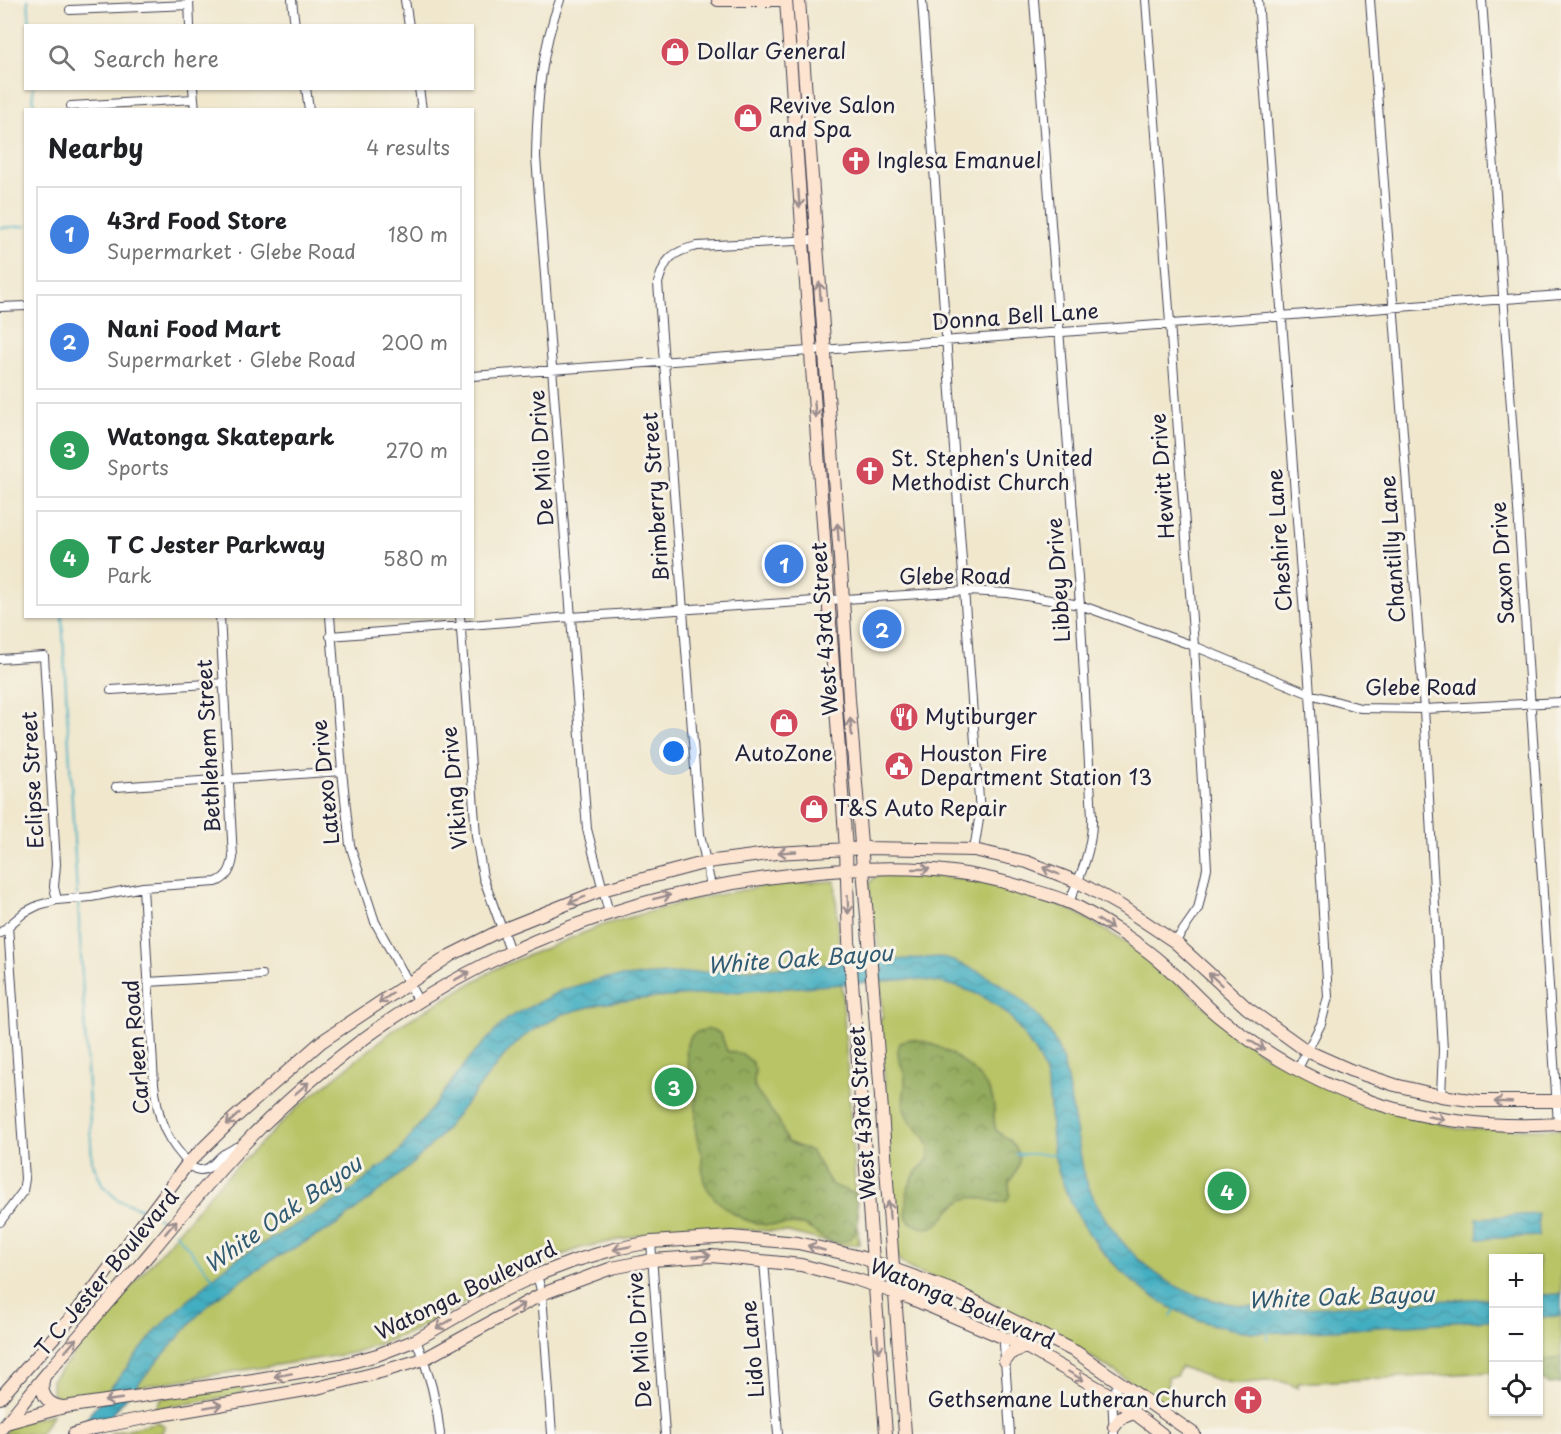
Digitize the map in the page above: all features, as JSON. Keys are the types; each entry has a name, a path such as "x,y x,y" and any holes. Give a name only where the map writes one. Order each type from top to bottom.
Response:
{"main road":[{"path":"718,0 780,0"},
{"name":"West 43rd Street","path":"786,0 816,240 905,1431"},
{"name":"West 43rd Street","path":"799,0 802,240 846,849 849,941 886,1431"},
{"path":"820,475 834,475"},
{"path":"835,700 849,699"},
{"path":"839,763 855,759"},
{"name":"T C Jester Boulevard","path":"0,1398 78,1310 188,1163 231,1121 321,1042 407,982 451,955 502,930 602,890 707,862 776,853 860,848 974,850 1027,862 1078,882 1121,906 1174,942 1247,1008 1307,1051 1350,1070 1395,1085 1441,1096 1478,1101 1559,1101"},
{"name":"T C Jester Boulevard","path":"2,1426 245,1143 300,1089 348,1051 418,1000 510,951 551,933 609,913 711,885 812,872 862,869 931,869 967,873 1005,882 1069,902 1162,963 1211,1010 1245,1038 1297,1070 1339,1090 1406,1113 1481,1125 1559,1124"},
{"path":"860,1084 880,1083"},
{"name":"Watonga Boulevard","path":"2,1426 64,1407 341,1365 377,1355 416,1340 492,1296 574,1261 615,1249 651,1242 731,1237 798,1243 873,1261 954,1291 1076,1352 1194,1434"},
{"name":"Watonga Boulevard","path":"74,1434 155,1416 317,1388 424,1359 542,1294 612,1268 652,1260 712,1256 801,1265 895,1293 1026,1347 1112,1396 1162,1434"},
{"path":"78,1310 91,1322"},
{"path":"1005,1361 1012,1352 1026,1347"},
{"path":"44,1376 42,1391 46,1400 64,1407"},
{"path":"253,1380 256,1398"},
{"path":"1114,1431 1121,1418 1134,1413"},
{"path":"886,1431 905,1431"}],"street":[{"path":"292,0 295,24"},
{"path":"405,0 409,24"},
{"name":"De Milo Drive","path":"560,0 552,21 542,69 537,112 536,157 587,829 609,913"},
{"path":"922,0 966,591 980,813 974,850"},
{"name":"Libbey Drive","path":"1034,0 1080,605 1092,834 1078,882 1069,902"},
{"name":"Hewitt Drive","path":"1146,0 1194,646 1207,868 1198,909 1174,942"},
{"name":"Cheshire Lane","path":"1258,0 1310,694 1328,997 1321,1024 1297,1070"},
{"name":"Chantilly Lane","path":"1370,0 1424,709 1443,1050 1441,1096"},
{"name":"Saxon Drive","path":"1482,0 1559,1124"},
{"path":"70,10 189,2 190,24"},
{"path":"193,90 195,108"},
{"path":"306,90 309,108"},
{"path":"419,90 422,108"},
{"path":"71,106 194,99"},
{"name":"Brimberry Street","path":"711,885 700,834 658,283 662,268 672,255 681,250 697,246 816,240"},
{"name":"Donna Bell Lane","path":"474,376 1561,295"},
{"path":"0,307 24,306"},
{"name":"Glebe Road","path":"330,636 460,621 682,611 966,591 1008,593 1080,605 1194,646 1310,694 1360,708 1424,709 1561,702"},
{"name":"Bethlehem Street","path":"143,887 216,882 229,873 233,858 220,618"},
{"name":"Latexo Drive","path":"330,618 350,844 375,922 418,1000"},
{"name":"Viking Drive","path":"460,621 476,836 483,878 510,951"},
{"name":"Eclipse Street","path":"0,659 44,656 56,864 54,887 57,900"},
{"path":"111,690 224,683"},
{"path":"116,787 342,771"},
{"path":"0,933 25,912 39,905 67,898 91,897 143,887"},
{"name":"Carleen Road","path":"143,887 157,1110 168,1140 188,1163"},
{"path":"0,1222 23,1191 25,1179 8,926"},
{"path":"148,982 262,975"},
{"path":"188,1163 202,1171 223,1155 245,1143"},
{"name":"De Milo Drive","path":"651,1242 665,1434"},
{"name":"Lido Lane","path":"764,1261 777,1434"},
{"path":"537,1275 542,1294 552,1434"},
{"path":"1005,1339 1010,1434"},
{"path":"416,1340 437,1402 440,1434"},
{"path":"1114,1431 1112,1396 1120,1381"}],"green space":[{"path":"891,873 974,880 1043,899 1077,913 1138,950 1262,1054 1446,1126 1458,1129 1561,1129 1561,1366 1543,1367 1543,1254 1489,1254 1489,1372 1298,1383 1298,1388 1273,1381 1225,1382 1181,1367 1176,1376 1168,1377 1169,1398 1165,1406 1093,1358 974,1294 911,1269 900,1261 897,1255 880,1018 883,1017 877,934 873,934 869,884 880,875"},
{"path":"835,881 859,1244 843,1246 788,1232 717,1228 650,1233 581,1248 534,1265 411,1332 353,1353 60,1399 52,1393 52,1380 216,1187 298,1107 400,1025 499,967 603,925 691,900 775,884"},
{"path":"714,1030 721,1034 727,1051 742,1054 752,1062 755,1070 756,1091 779,1121 787,1142 811,1151 832,1185 854,1193 858,1210 857,1228 848,1240 830,1241 802,1225 765,1225 748,1221 724,1207 711,1194 704,1183 701,1152 696,1133 695,1091 686,1049 693,1034 699,1031"},
{"path":"909,1039 933,1045 958,1058 979,1077 992,1097 996,1130 1011,1142 1019,1158 1015,1173 1009,1183 1010,1194 1007,1201 997,1202 975,1197 963,1200 957,1203 939,1223 928,1228 912,1223 906,1214 906,1198 910,1183 928,1160 929,1154 926,1140 908,1118 904,1108 905,1078 898,1048 900,1043"},
{"path":"1561,1356 1561,1383 1548,1384 1543,1380 1543,1360"},
{"path":"243,1388 243,1392 236,1396 154,1409 161,1398"},
{"path":"53,1414 40,1434 4,1434 11,1424"},
{"path":"158,1422 165,1426 161,1434 108,1434"}],"water":[{"path":"940,957 961,964 1000,984 1018,997 1047,1029 1058,1049 1065,1070 1083,1169 1093,1196 1114,1232 1143,1263 1159,1276 1196,1295 1236,1305 1256,1307 1317,1307 1489,1298 1489,1320 1331,1330 1254,1332 1204,1322 1174,1309 1146,1292 1121,1271 1099,1247 1081,1220 1066,1191 1053,1150 1046,1077 1037,1055 1010,1017 989,1000 964,989 938,982 911,979 640,999 600,1004 563,1014 522,1038 504,1056 439,1137 408,1168 337,1225 270,1261 215,1299 196,1317 95,1434 74,1434 158,1328 214,1277 236,1259 342,1198 398,1153 472,1055 508,1018 562,990 604,978"},
{"path":"1538,1214 1539,1236 1478,1239 1477,1218"},
{"path":"1561,1294 1561,1316 1543,1317 1543,1295"}],"waterway":[{"path":"28,0 30,24"},
{"path":"33,90 34,108"},
{"path":"0,228 24,226"},
{"path":"62,618 77,895"},
{"path":"78,901 92,1161 103,1186 118,1200 147,1211"},
{"path":"1016,1154 1055,1154"},
{"path":"154,1215 169,1226"},
{"name":"White Oak Bayou","path":"175,1232 213,1278"},
{"path":"1171,1316 1176,1308"},
{"path":"1267,1340 1268,1330"}],"place":[{"name":"Dollar General","path":"675,52"},
{"name":"Revive Salon and Spa","path":"748,118"},
{"name":"Inglesa Emanuel","path":"856,161"},
{"name":"St. Stephen's United Methodist Church","path":"870,471"},
{"name":"43rd Food Store","path":"784,564"},
{"name":"Nani Food Mart","path":"882,629"},
{"name":"Mytiburger","path":"904,717"},
{"name":"AutoZone","path":"784,723"},
{"name":"Houston Fire Department Station 13","path":"899,766"},
{"name":"T&S Auto Repair","path":"814,809"},
{"name":"Watonga Skatepark","path":"674,1087"},
{"name":"T C Jester Parkway","path":"1227,1191"},
{"name":"Gethsemane Lutheran Church","path":"1248,1400"}]}
